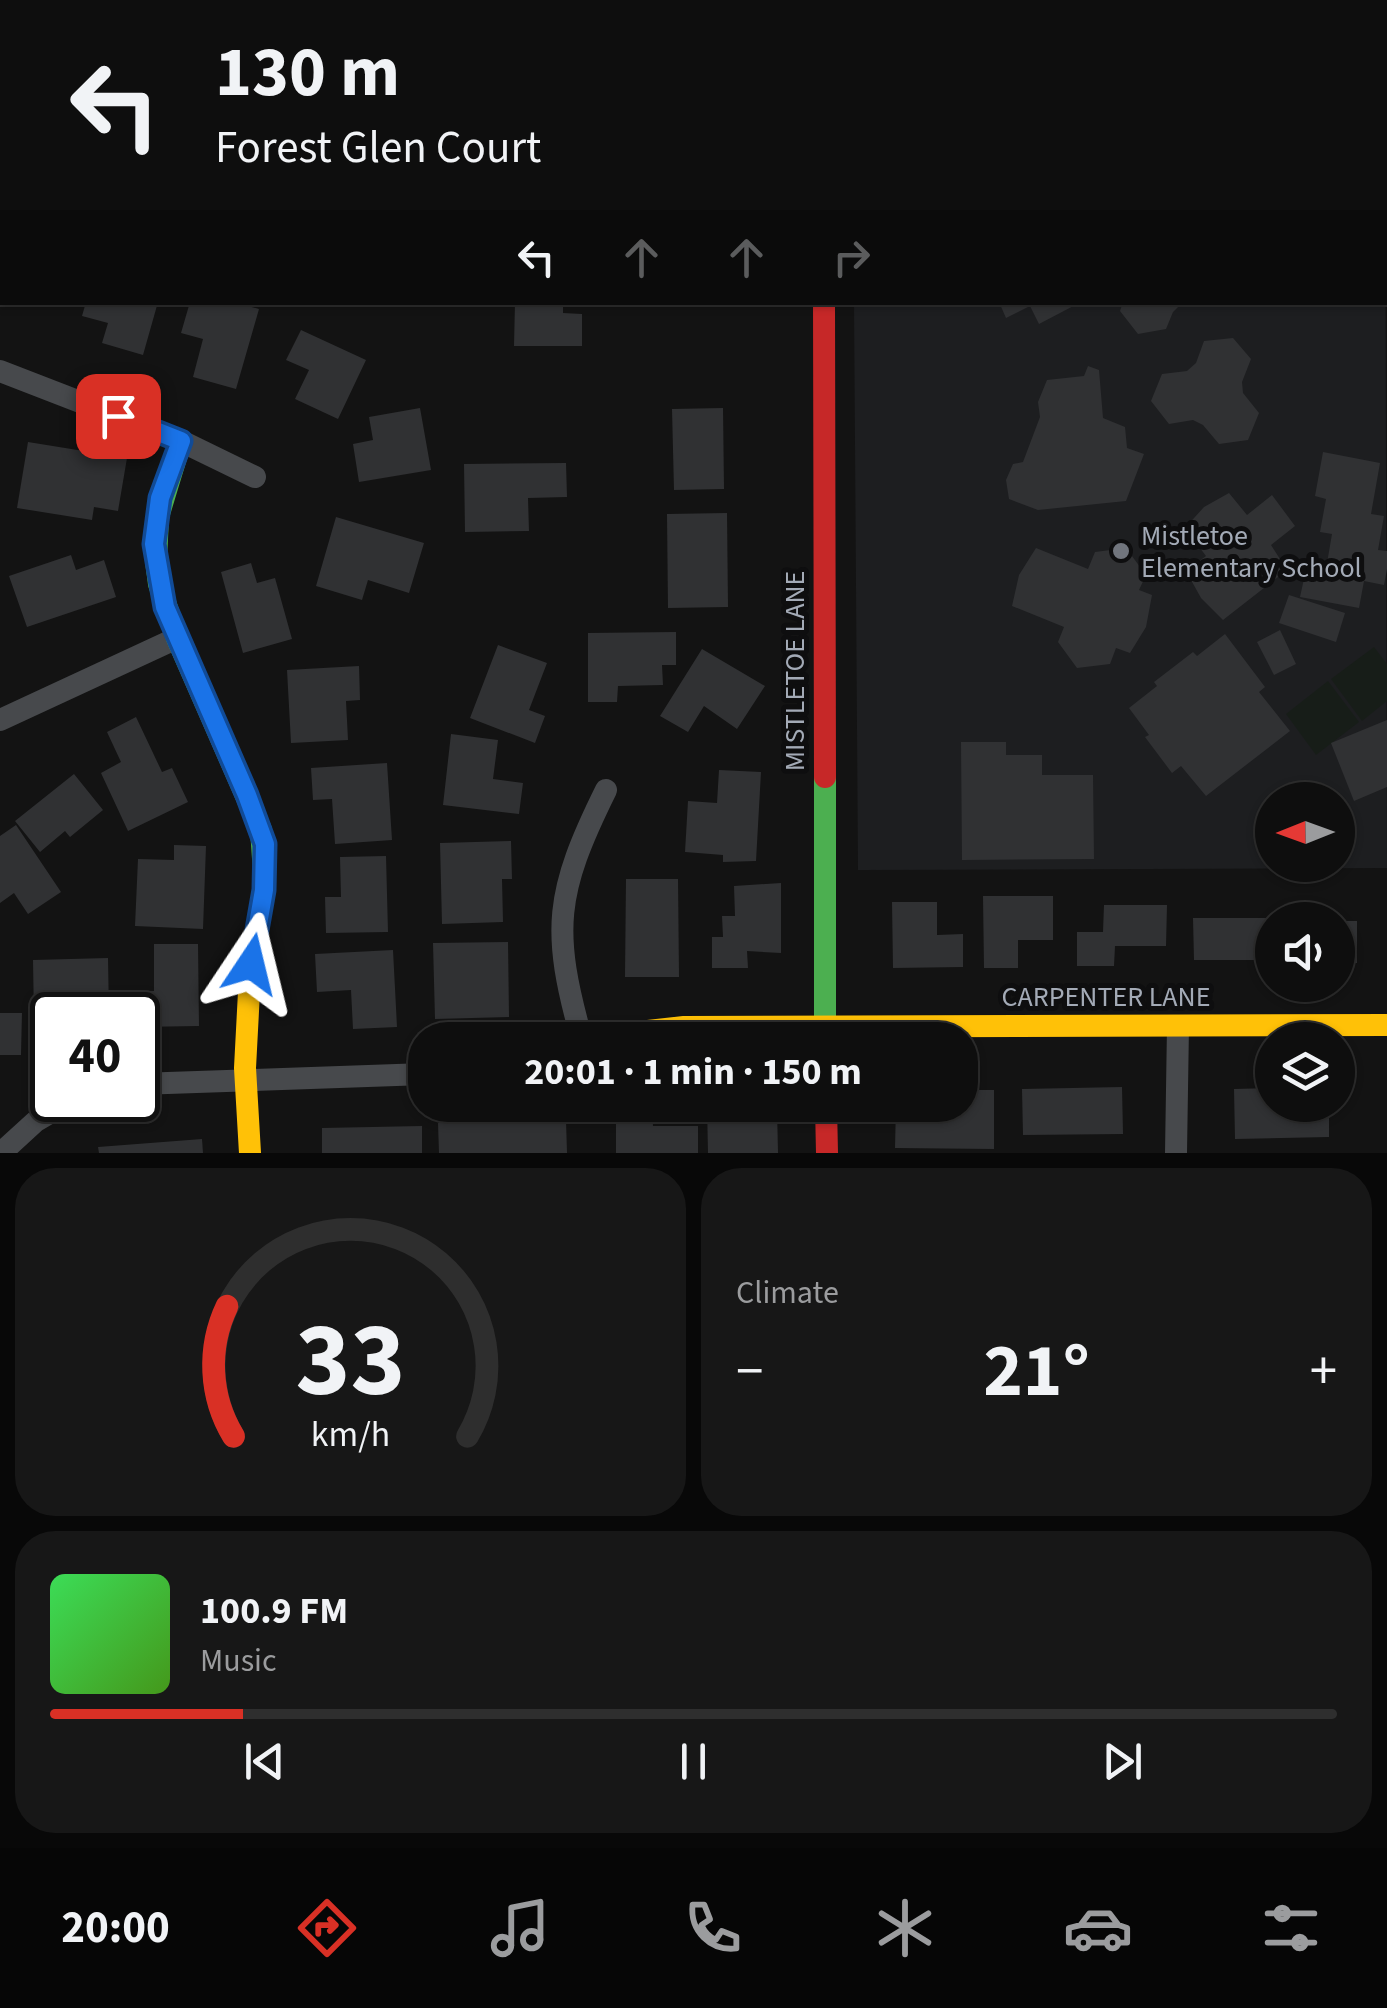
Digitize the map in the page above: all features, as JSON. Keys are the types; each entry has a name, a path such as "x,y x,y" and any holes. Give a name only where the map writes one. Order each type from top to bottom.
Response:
{"street":[{"name":"MISTLETOE LANE","path":"824,305 825,1022"},
{"path":"0,371 181,441 256,477"},
{"path":"181,441 160,498 154,544 165,607 265,844 264,890 248,988 245,1080 250,1153"},
{"path":"0,720 177,638"},
{"path":"577,1022 563,965 563,898 578,850 606,790"},
{"name":"CARPENTER LANE","path":"978,1031 1387,1025"},
{"path":"1176,1153 1178,1026"},
{"path":"160,1083 408,1075"},
{"path":"1,1153 35,1122"},
{"path":"826,1122 826,1153"}],"shaded area":[{"name":"Mistletoe Elementary School","path":"854,305 1386,305 1387,868 1355,868 1355,782 1255,782 1255,868 858,870"},
{"path":"1374,647 1387,664 1387,701 1362,721 1331,679"},
{"path":"1328,681 1359,722 1316,755 1286,714"}],"building":[{"path":"85,305 157,305 143,355 102,343 108,323 82,316"},
{"path":"189,305 245,305 259,309 236,389 193,377 203,339 181,333"},
{"path":"515,305 563,305 563,313 582,314 582,346 514,346"},
{"path":"1000,305 1075,305 1039,324 1030,306 1006,318"},
{"path":"1122,305 1180,305 1166,329 1138,334 1120,311"},
{"path":"301,330 366,360 338,419 295,399 309,370 286,360"},
{"path":"1233,338 1251,359 1242,382 1243,393 1259,413 1248,440 1219,444 1203,425 1193,420 1169,424 1151,401 1162,374 1187,371 1196,363 1204,341"},
{"path":"1088,366 1099,370 1103,418 1125,427 1127,448 1144,454 1126,501 1038,510 1009,499 1006,480 1013,464 1023,462 1040,417 1038,402 1047,380 1084,376"},
{"path":"420,408 431,470 359,482 353,444 373,440 369,417"},
{"path":"723,408 724,489 674,490 672,409"},
{"path":"28,442 127,458 118,511 94,507 92,520 17,508"},
{"path":"1323,452 1380,463 1371,514 1384,516 1378,550 1387,551 1387,569 1384,585 1364,581 1359,608 1300,597 1307,565 1326,569 1332,534 1320,532 1326,499 1315,496"},
{"path":"566,463 567,497 528,498 529,531 465,532 464,464"},
{"path":"1229,493 1247,515 1272,495 1295,526 1271,545 1287,570 1223,620 1201,598 1186,571 1206,556 1185,528 1204,507"},
{"path":"727,513 728,607 668,608 667,514"},
{"path":"336,517 424,543 409,593 368,580 362,600 316,586"},
{"path":"1036,548 1088,569 1095,552 1126,548 1146,575 1139,590 1152,595 1146,627 1130,653 1116,648 1110,664 1077,668 1058,642 1064,627 1012,606 1019,575"},
{"path":"71,555 76,570 104,560 116,597 27,627 9,576"},
{"path":"251,563 257,583 275,578 292,639 243,653 221,572"},
{"path":"1289,595 1345,613 1336,642 1279,623"},
{"path":"1280,630 1296,664 1274,675 1257,642"},
{"path":"676,632 676,665 662,665 663,685 618,686 617,702 588,702 588,633"},
{"path":"1225,634 1265,687 1259,692 1290,731 1206,796 1181,766 1172,773 1129,708 1157,686 1154,682 1193,652 1197,656"},
{"path":"498,645 547,663 529,710 545,716 535,743 470,718"},
{"path":"702,649 765,686 737,729 704,706 688,732 660,716"},
{"path":"359,666 360,700 346,701 348,740 291,743 287,670"},
{"path":"136,717 162,772 172,768 188,802 128,831 101,773 121,762 107,732"},
{"path":"1387,720 1387,787 1355,801 1355,782 1346,782 1331,743"},
{"path":"451,734 498,740 493,779 523,783 519,814 443,805"},
{"path":"961,742 1006,742 1006,755 1042,755 1042,775 1093,775 1094,859 962,860"},
{"path":"387,763 392,840 335,844 332,799 313,800 311,768"},
{"path":"719,770 761,772 756,861 723,862 723,855 685,852 688,801 717,803"},
{"path":"74,774 103,810 70,837 65,831 40,852 15,821"},
{"path":"16,825 61,892 28,914 14,893 0,903 0,836"},
{"path":"511,841 512,879 502,879 503,922 442,924 440,843"},
{"path":"174,845 206,846 203,929 135,926 138,859 174,860"},
{"path":"386,856 388,932 326,933 325,897 341,897 340,857"},
{"path":"626,879 678,879 679,977 625,977"},
{"path":"781,883 781,953 747,951 748,968 712,968 712,937 723,937 722,916 735,916 734,886"},
{"path":"983,896 1053,896 1053,940 1018,940 1018,968 984,968"},
{"path":"892,902 937,902 937,935 963,934 963,967 893,968"},
{"path":"1104,905 1167,905 1166,946 1115,946 1114,966 1077,966 1077,932 1103,932"},
{"path":"1193,918 1255,918 1255,960 1194,960"},
{"path":"1355,921 1357,921 1355,963"},
{"path":"508,942 509,1017 435,1019 433,943"},
{"path":"154,944 198,944 199,1026 160,1027 160,992 123,992 154,991"},
{"path":"393,950 397,1027 353,1029 351,990 317,992 315,954"},
{"path":"108,958 109,992 34,992 33,960"},
{"path":"0,1013 22,1013 21,1055 0,1055"},
{"path":"1122,1087 1123,1134 1023,1135 1022,1089"},
{"path":"1255,1088 1255,1122 1329,1122 1329,1137 1235,1139 1234,1089"},
{"path":"978,1090 994,1090 994,1149 895,1148 896,1122 978,1122"},
{"path":"566,1122 567,1153 439,1153 438,1123"},
{"path":"616,1122 698,1126 698,1153 616,1153"},
{"path":"707,1122 777,1122 778,1153 708,1153"},
{"path":"422,1126 422,1153 322,1153 322,1128"},
{"path":"202,1139 203,1153 99,1153 98,1147"}],"traffic: fast":[{"path":"181,441 158,517 156,561 159,584 177,638 261,830 265,887 250,973"},
{"path":"825,777 825,1022"}],"traffic: slow":[{"path":"250,973 245,1068 250,1153"},
{"path":"978,1026 1387,1025"}],"traffic: jam":[{"path":"824,305 825,777"},
{"path":"826,1122 827,1153"}],"place":[{"name":"Mistletoe Elementary School","path":"1121,551"}],"route":[{"path":"118,416 181,441 154,526 158,579 177,638 265,844 264,890 251,964"}]}
